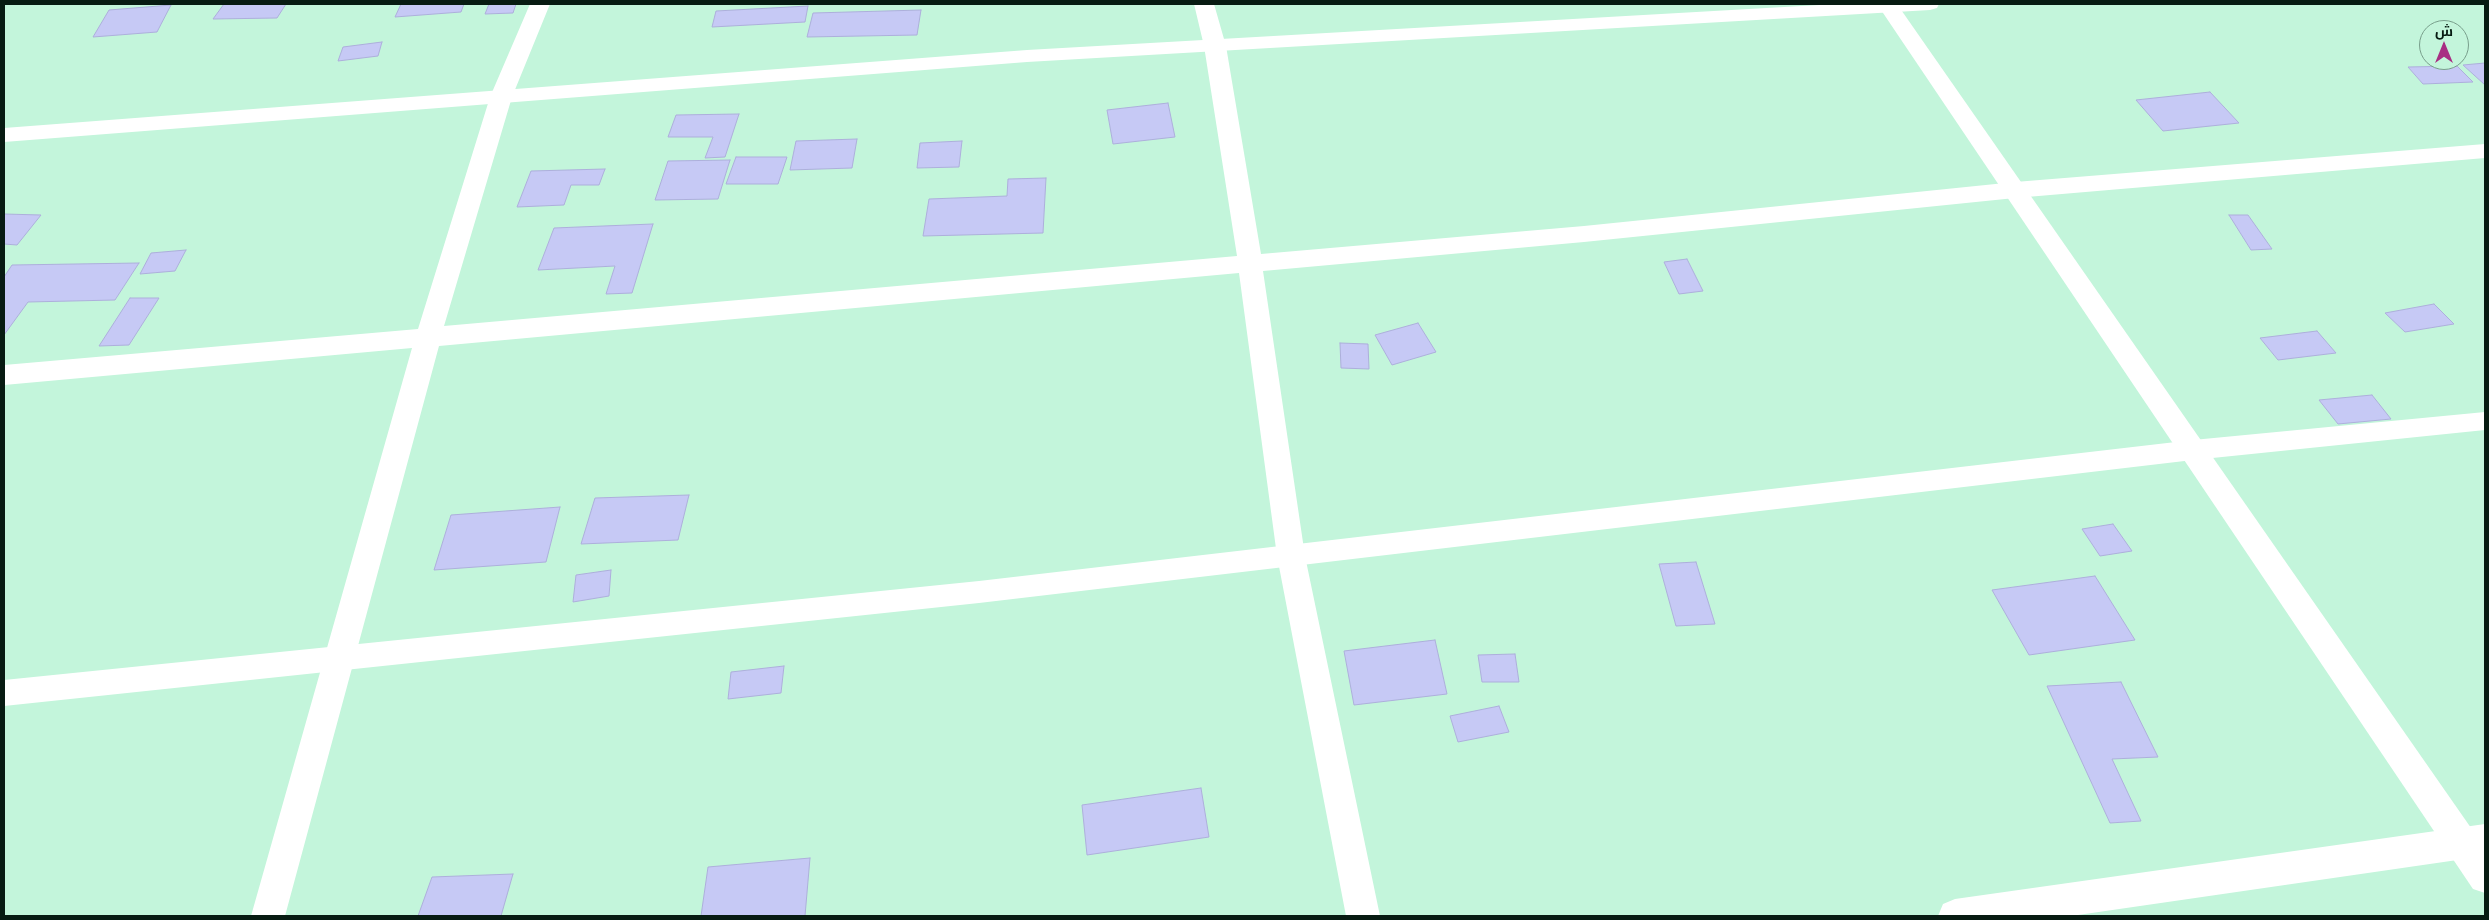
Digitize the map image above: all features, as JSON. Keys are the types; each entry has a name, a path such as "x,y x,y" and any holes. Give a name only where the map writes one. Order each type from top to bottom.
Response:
{"street":[{"path":"268,916 341,658 428,338 501,97 540,4"},
{"path":"1204,4 1215,46 1250,264 1291,556 1363,916"},
{"path":"1888,5 2193,450 2474,842 2485,877"},
{"path":"4,375 1584,234 2015,190 2485,150"},
{"path":"1955,916 2474,842"}],"lane":[{"path":"4,135 1027,56 1930,4"},
{"path":"4,693 969,593 2193,450 2485,421"}],"building":[{"path":"224,4 286,4 277,18 213,19"},
{"path":"401,4 464,4 461,12 395,17"},
{"path":"489,4 516,4 513,13 485,14"},
{"path":"171,5 157,32 93,37 109,10"},
{"path":"808,6 805,22 712,27 716,11"},
{"path":"921,10 917,35 807,37 813,13"},
{"path":"382,42 378,56 338,61 343,47"},
{"path":"2485,63 2485,85 2468,70 2469,64"},
{"path":"2408,67 2419,67 2419,70 2461,70 2473,82 2423,84"},
{"path":"2210,92 2239,123 2163,131 2136,100"},
{"path":"1168,103 1175,137 1113,144 1107,110"},
{"path":"739,114 725,157 705,158 713,137 668,137 676,115"},
{"path":"857,139 852,168 790,170 796,141"},
{"path":"962,141 959,167 917,168 920,143"},
{"path":"736,157 787,157 778,184 726,184"},
{"path":"730,160 718,199 655,200 668,161"},
{"path":"605,169 599,185 571,185 564,205 517,207 531,171"},
{"path":"1046,178 1043,233 923,236 929,199 1007,196 1008,179"},
{"path":"4,214 41,215 17,245 4,244"},
{"path":"2229,215 2248,215 2272,249 2251,250"},
{"path":"653,224 632,293 606,294 615,266 538,270 554,228"},
{"path":"186,250 175,271 140,274 151,253"},
{"path":"1687,259 1703,291 1679,294 1664,262"},
{"path":"139,263 115,300 28,302 4,335 4,277 12,265"},
{"path":"130,298 159,298 129,345 99,346"},
{"path":"2434,304 2454,324 2405,332 2385,313"},
{"path":"1418,323 1436,352 1392,365 1375,335"},
{"path":"2317,331 2336,353 2278,360 2260,338"},
{"path":"1340,343 1368,344 1369,369 1341,368"},
{"path":"2372,395 2391,419 2338,424 2319,400"},
{"path":"689,495 678,540 581,544 595,498"},
{"path":"560,507 546,562 434,570 451,515"},
{"path":"2113,524 2132,551 2100,556 2082,529"},
{"path":"1696,562 1715,624 1676,626 1659,564"},
{"path":"611,570 609,596 573,602 576,575"},
{"path":"2095,576 2135,640 2029,655 1992,590"},
{"path":"1435,640 1447,694 1354,705 1344,651"},
{"path":"1515,654 1519,682 1482,682 1478,655"},
{"path":"784,666 781,693 728,699 731,672"},
{"path":"2121,682 2158,757 2112,759 2141,821 2110,823 2047,686"},
{"path":"1499,706 1509,732 1458,742 1450,716"},
{"path":"1201,788 1209,837 1087,855 1082,805"},
{"path":"810,858 805,916 701,916 708,867"},
{"path":"513,874 501,916 418,916 432,877"}]}
